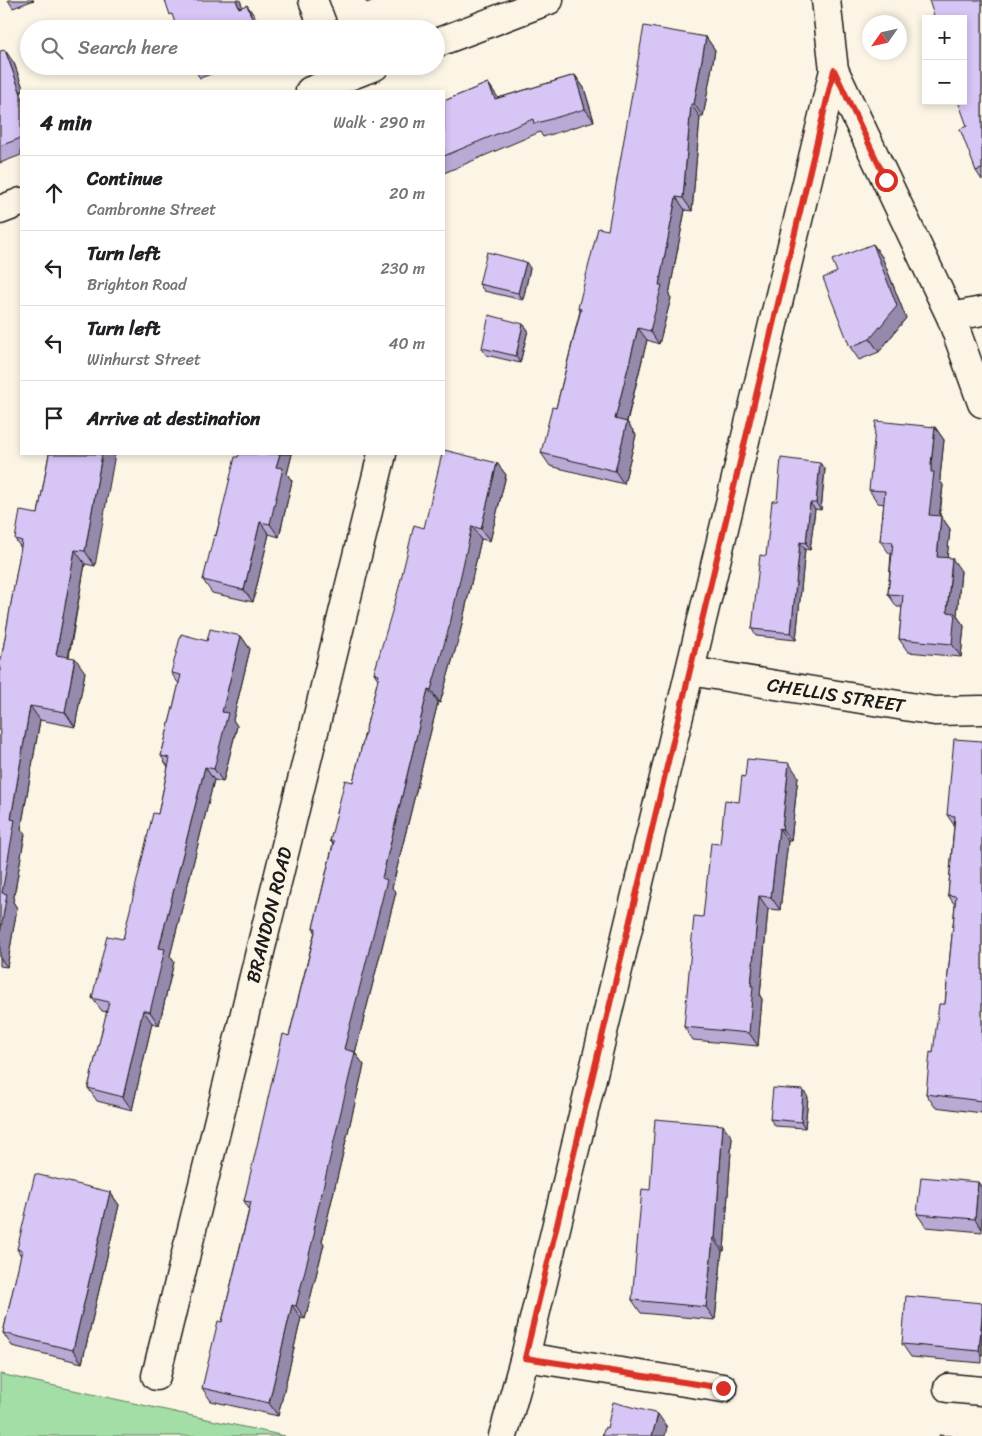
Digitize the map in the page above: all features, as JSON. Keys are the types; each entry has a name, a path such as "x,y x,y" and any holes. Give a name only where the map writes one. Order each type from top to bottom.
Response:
{"street":[{"path":"313,0 321,20"},
{"path":"445,40 548,0"},
{"path":"826,0 834,70 951,317 982,403"},
{"path":"503,1436 525,1358 834,70"},
{"path":"313,90 343,79"},
{"path":"0,210 20,202"},
{"path":"951,317 982,311"},
{"name":"BRANDON ROAD","path":"156,1376 382,455"},
{"name":"CHELLIS STREET","path":"690,671 935,711 982,710"},
{"path":"525,1358 723,1388"},
{"path":"948,1388 982,1391"}],"green space":[{"path":"0,1374 285,1436 0,1436"}],"building":[{"path":"165,0 236,0 239,8 247,5 253,20 174,20 172,14 170,15"},
{"path":"929,0 982,0 982,169 976,171 960,129 967,126 959,105 967,105 967,15 934,15"},
{"path":"644,26 706,37 694,104 691,104 683,198 676,197 659,285 662,285 650,331 638,328 615,419 627,422 615,471 541,453 552,407 556,408 581,309 578,308 598,228 608,230"},
{"path":"5,50 20,91 20,138 0,146 0,51"},
{"path":"575,75 585,109 534,124 533,119 445,156 445,101 488,83 495,99"},
{"path":"873,244 897,306 870,339 850,347 823,278 837,272 832,260"},
{"path":"487,252 526,262 518,293 479,284"},
{"path":"489,315 523,324 516,356 482,348"},
{"path":"876,421 935,427 931,464 931,472 934,472 929,515 941,516 937,557 952,558 947,612 955,613 952,644 899,639 903,595 888,594 893,542 880,541 885,491 869,490"},
{"path":"445,450 497,463 481,529 472,526 450,624 431,690 428,689 382,878 387,880 344,1049 355,1052 313,1230 315,1231 296,1306 292,1305 269,1403 202,1388 218,1321 222,1322 251,1202 244,1201 283,1034 289,1036 316,928 313,928 334,841 330,841 345,780 353,782 379,675 374,673 398,591 414,525 424,528 442,455 445,455"},
{"path":"49,455 102,455 85,551 75,550 56,655 75,658 65,712 30,706 11,819 15,820 2,893 7,894 0,934 0,666 22,541 15,539 20,511 38,514"},
{"path":"239,455 280,455 276,467 283,468 270,524 260,522 244,590 203,580 214,535 216,536 235,457"},
{"path":"781,458 820,463 816,503 810,503 806,543 800,542 791,633 752,629 760,555 766,556 772,501 777,501"},
{"path":"210,629 241,636 222,712 228,713 214,769 205,767 159,948 165,949 150,1012 143,1010 123,1097 88,1088 109,1002 92,998 107,936 123,939 153,813 158,814 170,758 161,756 181,675 171,673 181,634 207,641"},
{"path":"954,739 982,741 982,1101 926,1094 930,1052 933,1053 939,1004 945,1004 956,896 948,895 955,816 947,815"},
{"path":"747,759 789,763 782,829 779,828 771,897 759,896 749,1033 684,1027 694,916 703,917 711,843 720,844 725,800 739,802 742,776 745,777"},
{"path":"773,1088 803,1090 801,1122 770,1119"},
{"path":"655,1119 723,1125 715,1238 713,1238 706,1307 632,1300 642,1189 650,1190"},
{"path":"35,1174 110,1192 73,1350 3,1333 22,1250 17,1249"},
{"path":"921,1177 978,1182 975,1219 917,1214"},
{"path":"906,1296 982,1303 979,1351 902,1344"},
{"path":"613,1402 658,1414 652,1436 602,1436 605,1427 607,1428"}],"route":[{"path":"723,1388 525,1358 834,70 886,180"}]}
